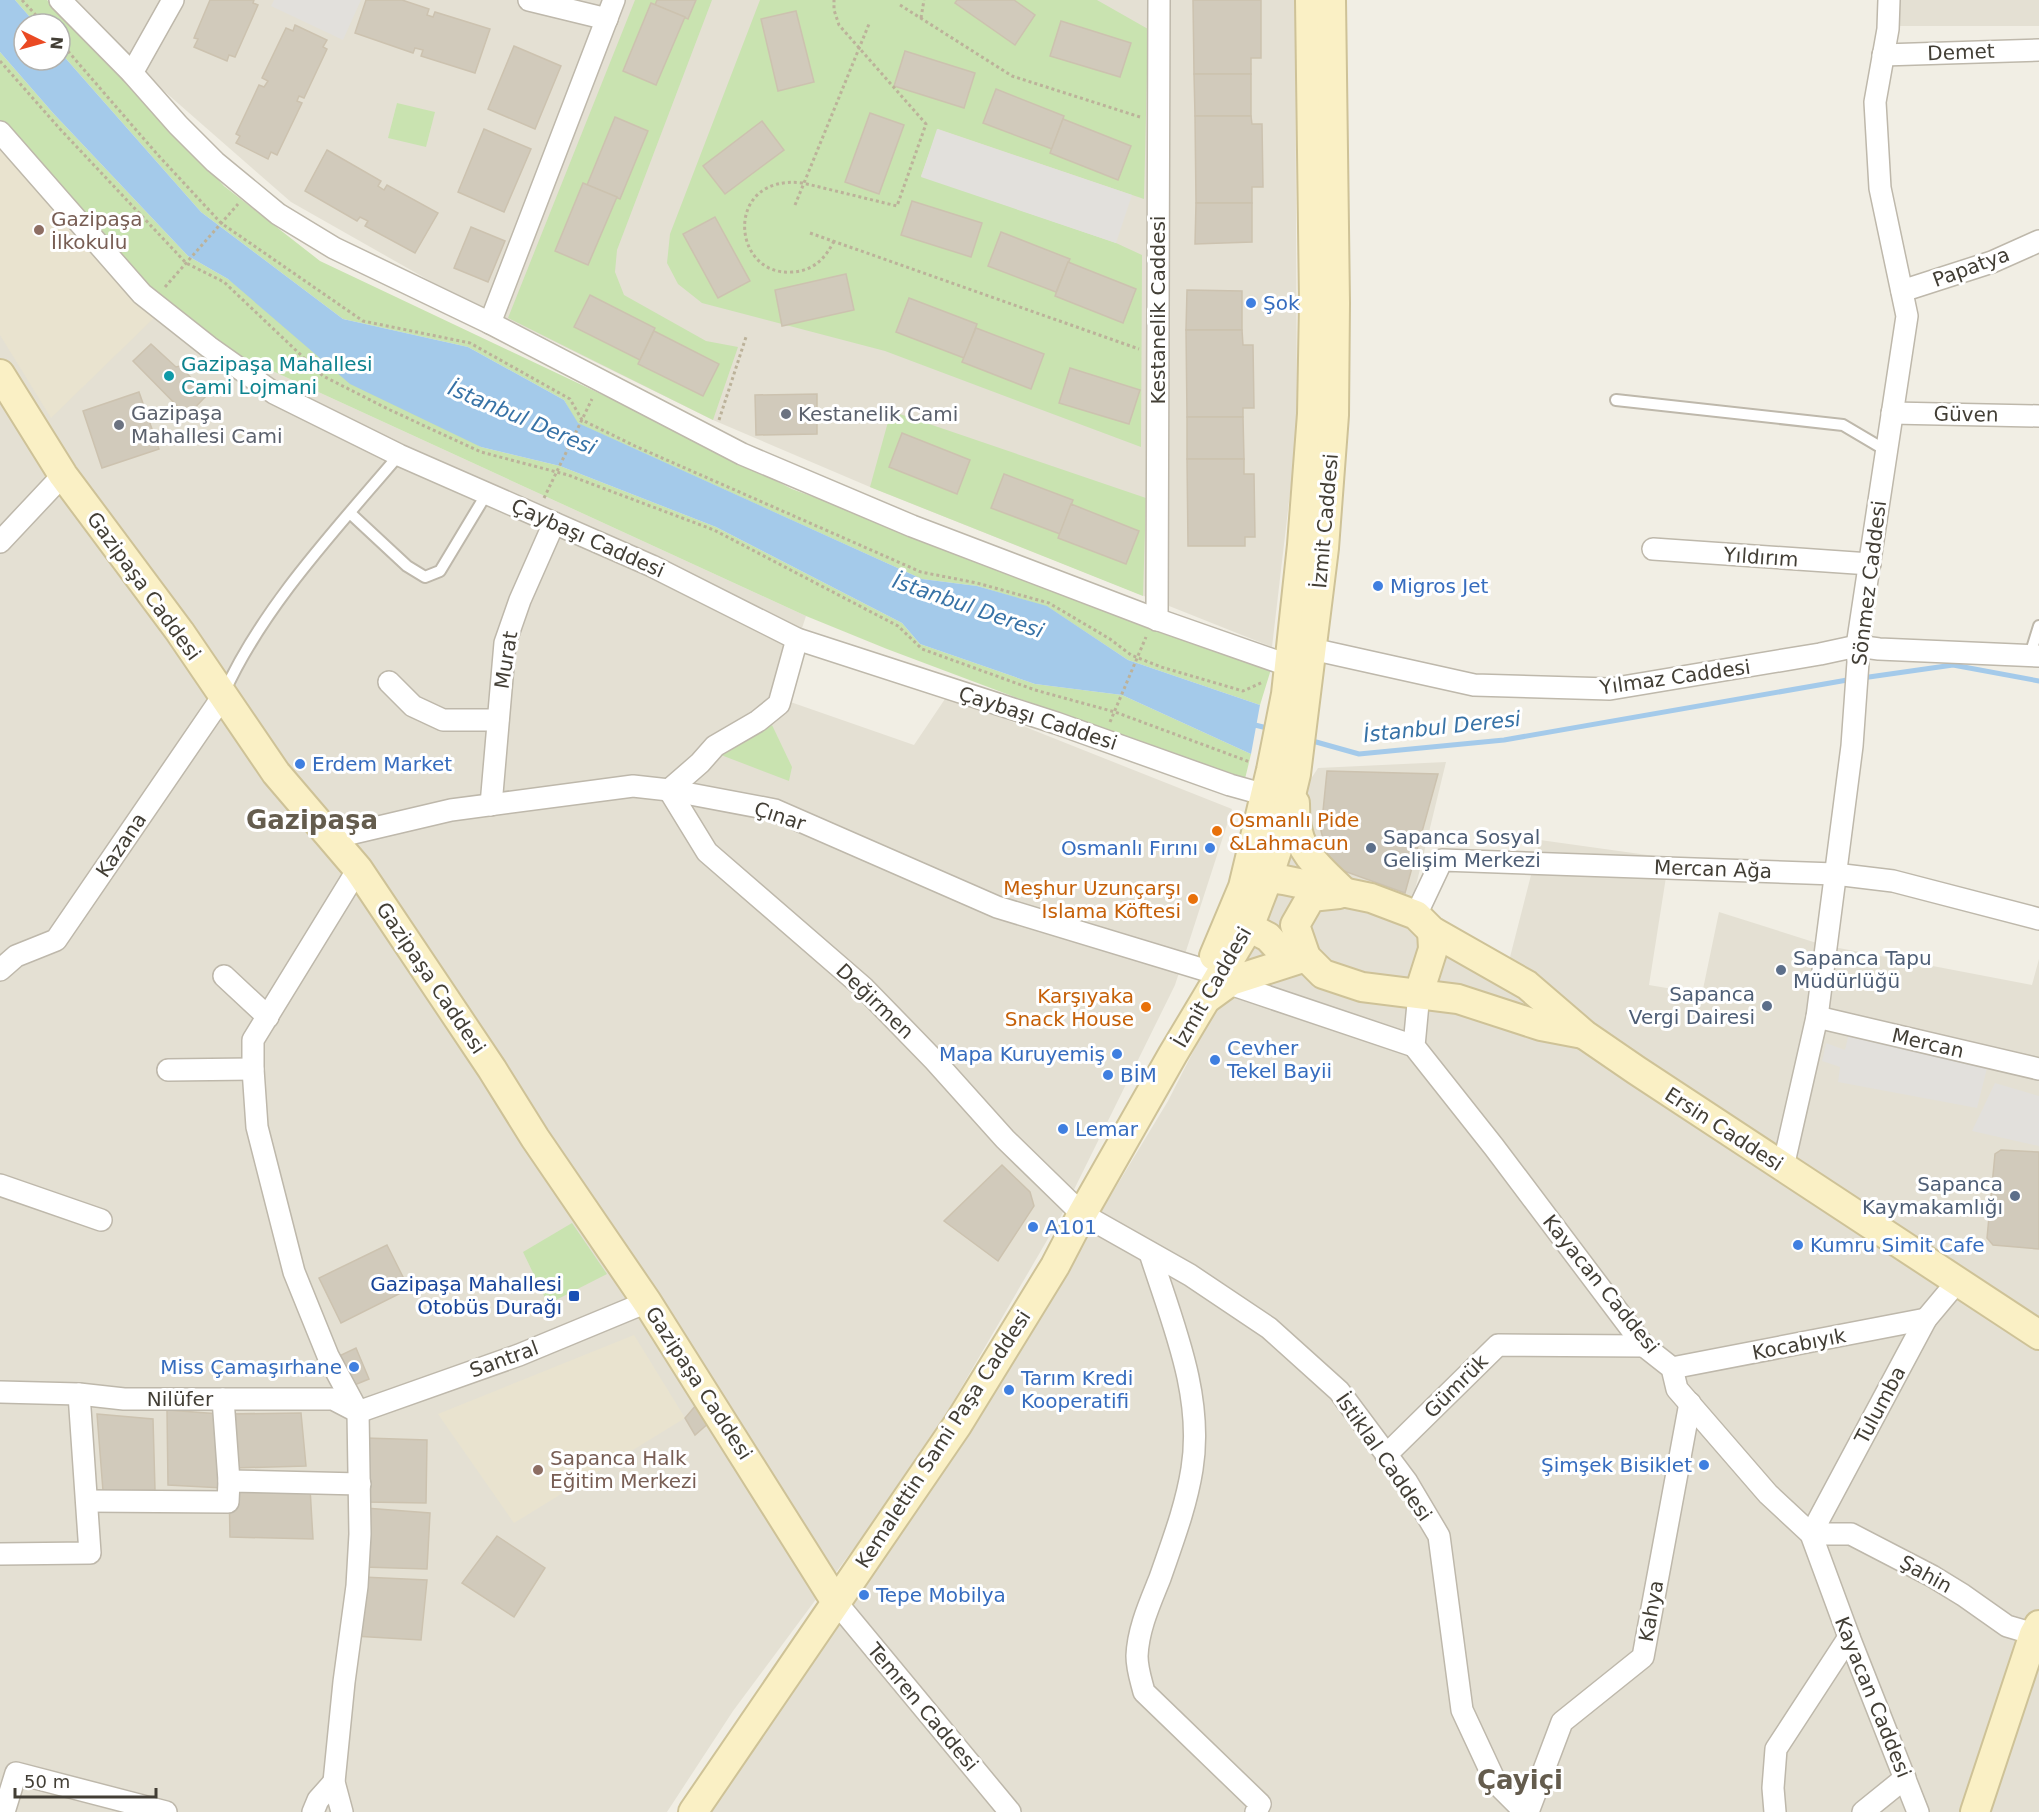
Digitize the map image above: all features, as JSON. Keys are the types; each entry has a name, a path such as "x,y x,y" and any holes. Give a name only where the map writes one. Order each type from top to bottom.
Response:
{"street":[{"path":"60,0 132,73 177,125 215,162 278,214 334,249 490,323 741,454 912,526 1157,620 1290,666"},
{"path":"132,73 173,0"},
{"path":"490,323 611,10 529,0"},
{"name":"Kestanelik Caddesi","path":"1157,620 1159,0"},
{"name":"İzmit Caddesi","path":"1256,882 1290,666 1312,414 1314,303 1310,0"},
{"name":"İzmit Caddesi","path":"1286,690 1312,649 1334,415 1335,303 1331,0"},
{"name":"Sönmez Caddesi","path":"1782,1167 1817,1017 1852,746 1857,654 1907,316 1880,188 1875,102 1888,29 1888,0"},
{"name":"Demet","path":"1884,56 2039,50"},
{"name":"Çaybaşı Caddesi","path":"0,132 142,294 209,348 274,393 399,455 652,566 797,639 1056,723 1230,785 1273,776"},
{"name":"Papatya","path":"1902,291 1992,262 2039,241"},
{"name":"Gazipaşa Caddesi","path":"0,374 63,475 180,632 276,773 358,869 492,1069 535,1138 647,1302 836,1602"},
{"name":"Güven","path":"1892,413 2039,416"},
{"path":"0,542 63,475"},
{"name":"Murat","path":"491,805 505,643 545,519"},
{"name":"Yıldırım","path":"1653,549 1870,564"},
{"path":"669,790 700,763 715,746 758,722 780,704 797,639"},
{"name":"Yılmaz Caddesi","path":"1312,649 1474,685 1610,689 1820,654 1857,654 1879,650 2034,656"},
{"path":"389,682 414,706 443,720 498,720"},
{"name":"Kazana","path":"0,970 16,957 56,940 223,696"},
{"path":"1273,776 1306,854 1345,893"},
{"name":"İzmit Caddesi","path":"1173,1054 1217,977 1256,882 1280,841 1273,776"},
{"name":"Çınar","path":"332,838 451,810 633,786 669,790 775,810 997,908 1217,977"},
{"name":"Değirmen","path":"669,790 707,852 864,988 935,1061 1005,1139 1082,1214"},
{"name":"Mercan Ağa","path":"1424,923 1442,860 1835,874 1893,881 2039,919"},
{"path":"342,1812 334,1782 357,1586 360,1534 358,1412 328,1356 294,1272 257,1127 253,1040 358,869"},
{"path":"1217,977 1413,1046 1419,993 1433,949 1424,923 1371,898 1256,882"},
{"path":"1345,893 1311,897 1295,925 1306,957 1323,974 1362,987 1458,999 1541,1026 1585,1035"},
{"path":"1240,921 1268,937 1281,951 1306,957"},
{"name":"İzmit Caddesi","path":"1173,1054 1204,1001 1240,921"},
{"name":"Ersin Caddesi","path":"1424,923 1527,985 1585,1035 2039,1335"},
{"path":"1204,1001 1217,977 1306,957"},
{"path":"224,976 268,1017"},
{"name":"Mercan","path":"1817,1017 2039,1069"},
{"name":"Kayacan Caddesi","path":"1413,1046 1494,1147 1644,1346 1672,1368 1677,1389 1768,1494 1811,1534 1918,1812"},
{"name":"Kemalettin Sami Paşa Caddesi","path":"693,1812 958,1424 1055,1266 1173,1054"},
{"path":"168,1070 253,1069"},
{"path":"0,1185 100,1220"},
{"name":"İstiklal Caddesi","path":"1082,1214 1190,1275 1269,1328 1339,1390 1407,1482 1439,1536 1462,1710 1496,1783 1527,1812"},
{"path":"1150,1253 1185,1360 1196,1436 1184,1509 1142,1626 1137,1655 1138,1672 1144,1692 1260,1804 1256,1812"},
{"name":"Tulumba","path":"1811,1534 1926,1319 1957,1282"},
{"name":"Santral","path":"358,1412 519,1355 647,1302"},
{"name":"Kocabıyık","path":"1672,1368 1926,1319"},
{"name":"Gümrük","path":"1386,1455 1498,1345 1644,1346"},
{"name":"Nilüfer","path":"0,1392 79,1394 124,1399 333,1399 358,1412"},
{"path":"0,1554 90,1553 79,1394"},
{"path":"87,1502 228,1502 230,1481 223,1399"},
{"name":"Kahya","path":"1527,1812 1562,1722 1643,1657 1690,1403"},
{"path":"230,1481 360,1485"},
{"name":"Şahin","path":"1811,1534 1851,1534 1940,1581 2007,1626 2037,1629"},
{"name":"Temren Caddesi","path":"836,1602 1010,1812"},
{"path":"1974,1812 2037,1629"},
{"path":"1775,1812 1773,1788 1776,1749 1849,1637"},
{"path":"4,1812 16,1773 165,1812"},
{"path":"1863,1812 1905,1778"},
{"path":"313,1812 318,1800 334,1782"}],"lane":[{"path":"1616,399 1843,425 1887,451"},
{"path":"223,696 237,663 280,599 399,455"},
{"path":"350,513 407,566 425,577 440,571 487,493"},
{"path":"2034,656 2039,626"}],"path":[{"path":"22,0 33,12"},
{"path":"834,0 834,10 839,25 926,124 897,206 788,181 773,184 760,192 750,204 745,218 744,234 749,249 759,261 771,269 786,273 802,272 816,265 827,254 834,241"},
{"path":"921,18 924,0"},
{"path":"900,5 1012,76 1159,123"},
{"path":"795,205 869,24"},
{"path":"72,56 157,154 221,223 363,321 470,343 570,399 582,420 635,446 921,572 977,583 1049,603 1137,658 1161,667 1243,691 1286,690"},
{"path":"0,61 60,129 186,263 224,282 323,376 481,452 558,472 714,530 898,626 922,649 1035,690 1115,712 1273,776"},
{"path":"152,301 221,223"},
{"path":"810,233 1158,356"},
{"path":"712,438 746,337"},
{"path":"545,519 558,472 602,381"},
{"path":"1115,712 1137,658"}],"shaded area":[{"path":"70,0 1295,0 1297,433 1272,647 870,487 713,420 432,282 291,202 148,77"},
{"path":"274,0 361,0 343,40 271,6"},
{"path":"1898,0 2039,0 2039,26 1898,26"},
{"path":"937,129 1132,195 1116,243 921,177"},
{"path":"0,137 155,317 806,616 779,698 914,745 947,696 1232,809 1175,985 1060,1218 918,1462 733,1711 667,1812 0,1812"},
{"name":"Gazipaşa İlkokulu","path":"0,143 155,317 51,418 0,335"},
{"path":"1446,762 1412,902 1432,931 1509,961 1540,840 1669,858 1649,985 1702,994 1719,912 1823,945 2032,985 2039,959 2039,1812 705,1812 953,1456 1168,1101 1223,993 1303,791 1318,768"},
{"path":"1849,1033 1988,1064 1977,1108 1838,1082 1840,1067 1822,1061 1826,1043 1845,1050"},
{"path":"1995,1083 2039,1096 2039,1146 1972,1131"},
{"name":"Sapanca Halk Eğitim Merkezi","path":"634,1335 685,1418 514,1523 438,1414"}],"green space":[{"path":"15,0 47,0 60,12 26,12"},
{"path":"635,0 712,0 617,250 615,272 624,295 706,341 738,347 713,420 508,318"},
{"path":"760,0 1097,0 1148,29 1144,199 938,129 921,176 1116,243 1142,255 1141,447 885,351 702,303 678,284 667,263 670,234"},
{"path":"72,23 109,58 224,186 320,261 660,422 792,489 1272,666 1260,705 1128,660 1048,607 977,586 922,579 577,423 564,400 468,347 343,319 201,212 72,66"},
{"path":"0,52 12,66 12,72 17,72 188,256 228,279 481,447 560,466 716,527 902,623 920,644 1035,684 1122,695 1251,754 1244,783 887,649 806,616 155,317 0,137"},
{"path":"397,103 435,112 426,147 388,138"},
{"path":"891,411 1146,498 1143,596 870,487"},
{"path":"772,725 792,767 789,781 721,755"},
{"path":"572,1223 607,1274 548,1304 523,1252"}],"water":[{"path":"0,0 15,0 26,12 12,12 12,66 0,52"},
{"path":"72,66 201,212 343,319 468,347 564,400 578,423 922,579 977,586 1047,606 1128,660 1260,705 1251,754 1122,695 1035,684 920,644 902,623 716,527 560,466 481,447 350,384 228,279 188,256 17,72 72,72"}],"building":[{"path":"210,0 254,0 253,3 258,5 235,57 229,55 227,61 194,47 198,39 194,38"},
{"path":"366,0 402,0 429,9 427,15 433,17 435,12 490,29 475,73 421,56 423,50 415,48 413,53 355,33"},
{"path":"657,0 696,0 688,19 655,5"},
{"path":"957,0 1014,0 1035,15 1015,45 955,3"},
{"path":"1193,0 1261,0 1261,58 1251,58 1251,74 1194,74"},
{"path":"651,3 685,17 656,85 623,71"},
{"path":"796,11 814,82 778,91 761,19"},
{"path":"1061,21 1131,43 1120,77 1050,56"},
{"path":"295,25 327,40 323,47 327,49 304,98 299,96 297,101 302,103 277,155 271,152 268,159 236,143 240,136 236,134 259,85 264,87 268,81 262,78 286,28 293,31"},
{"path":"514,46 561,66 535,129 488,109"},
{"path":"905,51 975,73 964,108 894,86"},
{"path":"1194,74 1251,74 1251,116 1195,116"},
{"path":"996,89 1064,116 1052,149 983,123"},
{"path":"870,113 904,125 879,194 845,182"},
{"path":"1195,116 1251,116 1252,124 1262,124 1263,187 1252,187 1252,203 1196,203"},
{"path":"615,117 648,131 620,199 587,185"},
{"path":"1063,119 1131,146 1118,180 1050,153"},
{"path":"762,121 784,150 725,194 703,166"},
{"path":"484,129 531,149 504,212 458,192"},
{"path":"327,150 381,181 378,186 384,190 387,185 438,213 415,253 365,226 368,221 360,217 357,221 305,191"},
{"path":"583,183 617,197 588,265 555,251"},
{"path":"912,201 982,223 971,257 901,235"},
{"path":"1196,203 1252,203 1252,242 1195,244"},
{"path":"715,217 750,281 718,298 683,234"},
{"path":"471,227 505,241 488,282 454,268"},
{"path":"1001,232 1070,259 1056,292 988,266"},
{"path":"1068,262 1136,289 1123,323 1055,296"},
{"path":"846,274 854,310 782,326 775,290"},
{"path":"1187,290 1242,291 1242,330 1186,330"},
{"path":"590,295 655,328 640,360 574,327"},
{"path":"909,298 977,324 964,358 896,332"},
{"path":"976,328 1044,354 1031,389 962,362"},
{"path":"1186,330 1242,330 1243,345 1253,345 1254,408 1243,408 1243,417 1187,417"},
{"path":"654,331 719,364 703,396 638,364"},
{"name":"Gazipaşa Mahallesi Cami Lojmani","path":"151,344 176,367 180,366 207,395 187,416 133,361"},
{"path":"1070,368 1140,390 1129,424 1059,403"},
{"name":"Gazipaşa Mahallesi Cami","path":"139,392 159,449 102,468 83,411"},
{"name":"Kestanelik Cami","path":"817,394 817,434 756,435 755,395"},
{"path":"1187,417 1243,417 1244,459 1187,459"},
{"path":"902,433 970,460 957,494 889,467"},
{"path":"1187,459 1244,459 1244,474 1254,474 1255,537 1245,537 1245,546 1188,546"},
{"path":"1004,474 1073,500 1060,534 991,508"},
{"path":"1071,504 1139,531 1126,564 1058,538"},
{"name":"Sapanca Sosyal Gelişim Merkezi","path":"1327,771 1438,774 1405,893 1330,866 1321,831"},
{"name":"Sapanca Kaymakamlığı","path":"2001,1150 2039,1152 2039,1249 1993,1245 1987,1238 1995,1154"},
{"path":"1002,1165 1030,1192 1034,1206 998,1261 944,1221"},
{"path":"387,1245 409,1289 341,1323 319,1278"},
{"name":"Miss Çamaşırhane","path":"356,1348 369,1379 352,1386 339,1356"},
{"path":"697,1404 710,1422 695,1435 685,1418"},
{"path":"167,1410 220,1414 223,1488 168,1485"},
{"path":"301,1413 306,1466 233,1468 229,1414"},
{"path":"97,1414 153,1419 155,1490 103,1491"},
{"path":"366,1438 427,1440 426,1503 366,1502"},
{"path":"229,1487 310,1488 313,1539 230,1537"},
{"path":"365,1508 430,1513 427,1569 364,1567"},
{"path":"497,1536 545,1568 514,1617 462,1583"},
{"path":"362,1577 427,1580 421,1640 354,1636"}],"waterway":[{"name":"İstanbul Deresi","path":"1862,678 1953,665 2039,681"},
{"name":"İstanbul Deresi","path":"1309,740 1359,754 1504,740 1853,679"},
{"name":"İstanbul Deresi","path":"1251,724 1271,729"}],"place":[{"name":"Gazipaşa İlkokulu","path":"39,230"},
{"name":"Şok","path":"1251,303"},
{"name":"Gazipaşa Mahallesi Cami Lojmani","path":"169,376"},
{"name":"Kestanelik Cami","path":"786,414"},
{"name":"Gazipaşa Mahallesi Cami","path":"119,425"},
{"name":"Migros Jet","path":"1378,586"},
{"name":"Erdem Market","path":"300,764"},
{"name":"Osmanlı Pide &Lahmacun","path":"1217,831"},
{"name":"Osmanlı Fırını","path":"1210,848"},
{"name":"Sapanca Sosyal Gelişim Merkezi","path":"1371,848"},
{"name":"Meşhur Uzunçarşı Islama Köftesi","path":"1193,899"},
{"name":"Sapanca Tapu Müdürlüğü","path":"1781,970"},
{"name":"Sapanca Vergi Dairesi","path":"1767,1006"},
{"name":"Karşıyaka Snack House","path":"1146,1007"},
{"name":"Mapa Kuruyemiş","path":"1117,1054"},
{"name":"Cevher Tekel Bayii","path":"1215,1060"},
{"name":"BİM","path":"1108,1075"},
{"name":"Lemar","path":"1063,1129"},
{"name":"Sapanca Kaymakamlığı","path":"2015,1196"},
{"name":"A101","path":"1033,1227"},
{"name":"Kumru Simit Cafe","path":"1798,1245"},
{"name":"Gazipaşa Mahallesi Otobüs Durağı","path":"574,1296"},
{"name":"Miss Çamaşırhane","path":"354,1367"},
{"name":"Tarım Kredi Kooperatifi","path":"1009,1390"},
{"name":"Şimşek Bisiklet","path":"1704,1465"},
{"name":"Sapanca Halk Eğitim Merkezi","path":"538,1470"},
{"name":"Tepe Mobilya","path":"864,1595"}],"district":[{"name":"Gazipaşa","path":"312,820"},
{"name":"Çayiçi","path":"1520,1780"}]}
